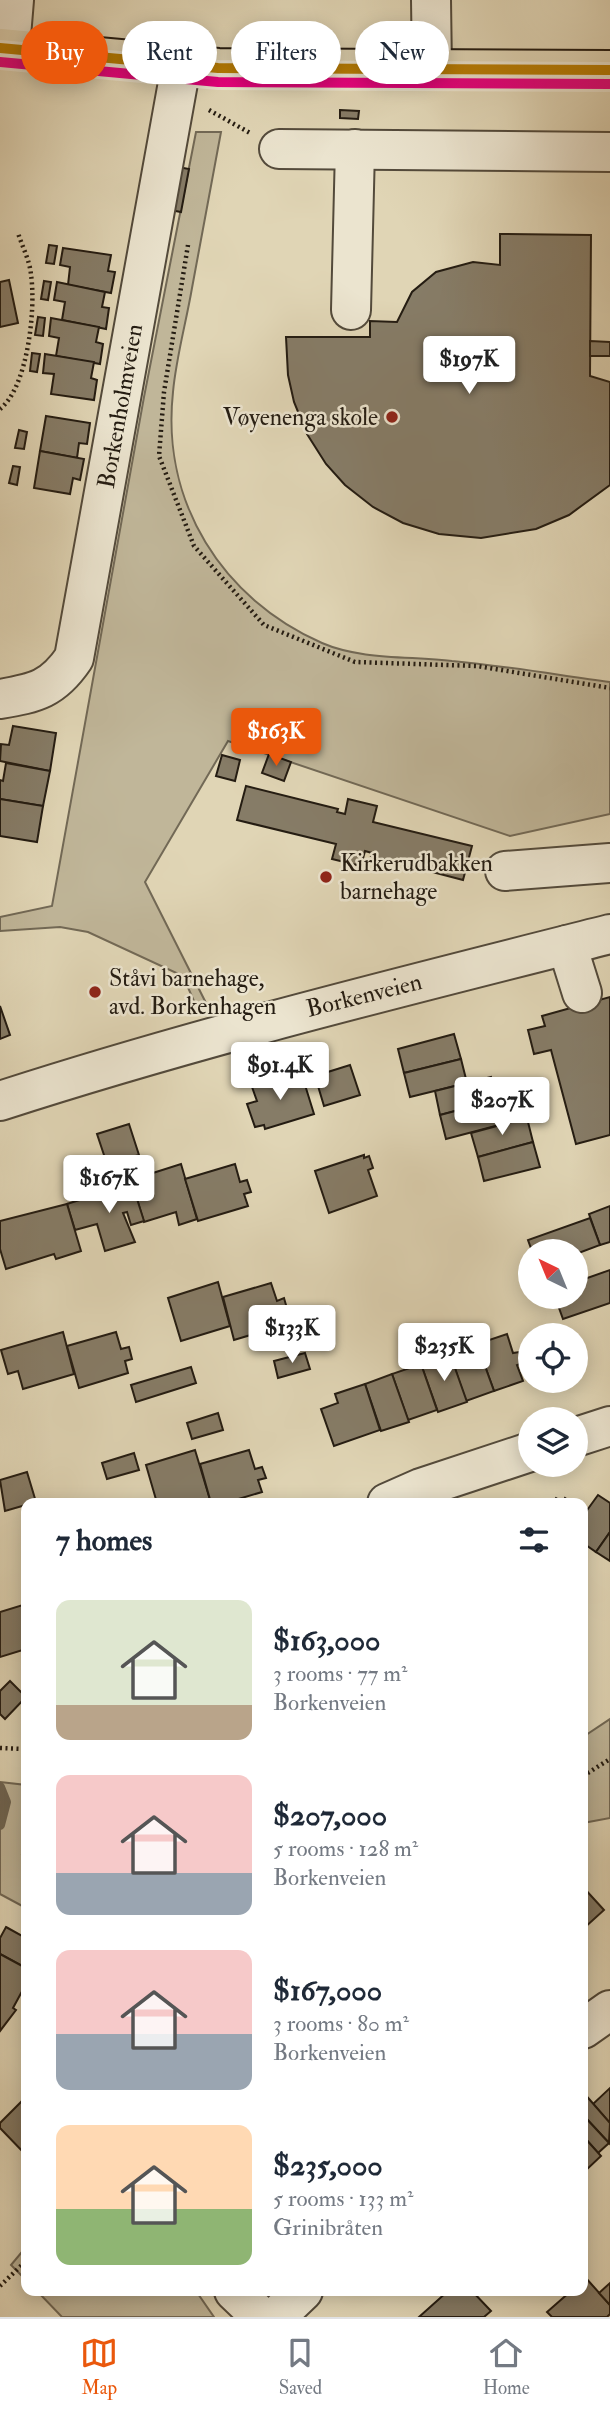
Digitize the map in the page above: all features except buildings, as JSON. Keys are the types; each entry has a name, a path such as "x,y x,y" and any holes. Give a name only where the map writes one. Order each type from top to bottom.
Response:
{"main road":[{"path":"5,48 122,60"},
{"path":"217,66 355,68"},
{"path":"449,69 610,70"}],"street":[{"path":"5,48 14,0"},
{"path":"431,0 431,21"},
{"name":"Borkenholmveien","path":"0,699 35,693 61,678 74,658 178,84"},
{"path":"279,149 610,152"},
{"path":"351,310 355,149"},
{"path":"505,871 610,863"},
{"name":"Borkenveien","path":"0,1101 119,1063 280,1017 610,934"},
{"path":"567,945 582,993"},
{"path":"588,1433 610,1426"},
{"path":"398,1498 518,1456"},
{"path":"588,2025 610,2010"},
{"path":"239,2296 261,2317"},
{"path":"276,2317 298,2296"}],"path":[{"path":"206,124 209,102"},
{"path":"208,110 279,149"},
{"path":"0,409 13,394 26,354 31,312 31,273 18,233"},
{"path":"190,234 164,392 159,456 194,546 264,625 355,662 477,666 610,688"},
{"path":"0,1748 21,1749"},
{"path":"588,1773 610,1759"},
{"path":"0,2286 21,2266"}],"shaded area":[{"path":"196,132 221,132 176,366 172,433 177,471 189,508 206,542 228,573 255,601 286,624 337,648 369,655 472,663 610,682 610,814 510,836 228,741 145,882 207,1005 197,1008 183,976 88,932 60,927 0,931 0,917 52,906 144,397"},
{"path":"610,1719 610,1818 588,1822 588,1734"},
{"path":"0,1782 21,1784 21,1905 0,1894"},
{"path":"21,2253 21,2275 11,2265"},
{"path":"42,2296 199,2296 214,2317 62,2317"}],"waterway":[{"path":"0,1787 6,1802 0,1825"}],"transit line":[{"path":"0,48 218,68 610,70"},
{"path":"0,62 218,82 610,84"}],"place":[{"name":"Vøyenenga skole","path":"392,417"},
{"name":"Kirkerudbakken barnehage","path":"326,877"},
{"name":"Ståvi barnehage, avd. Borkenhagen","path":"95,992"}]}
